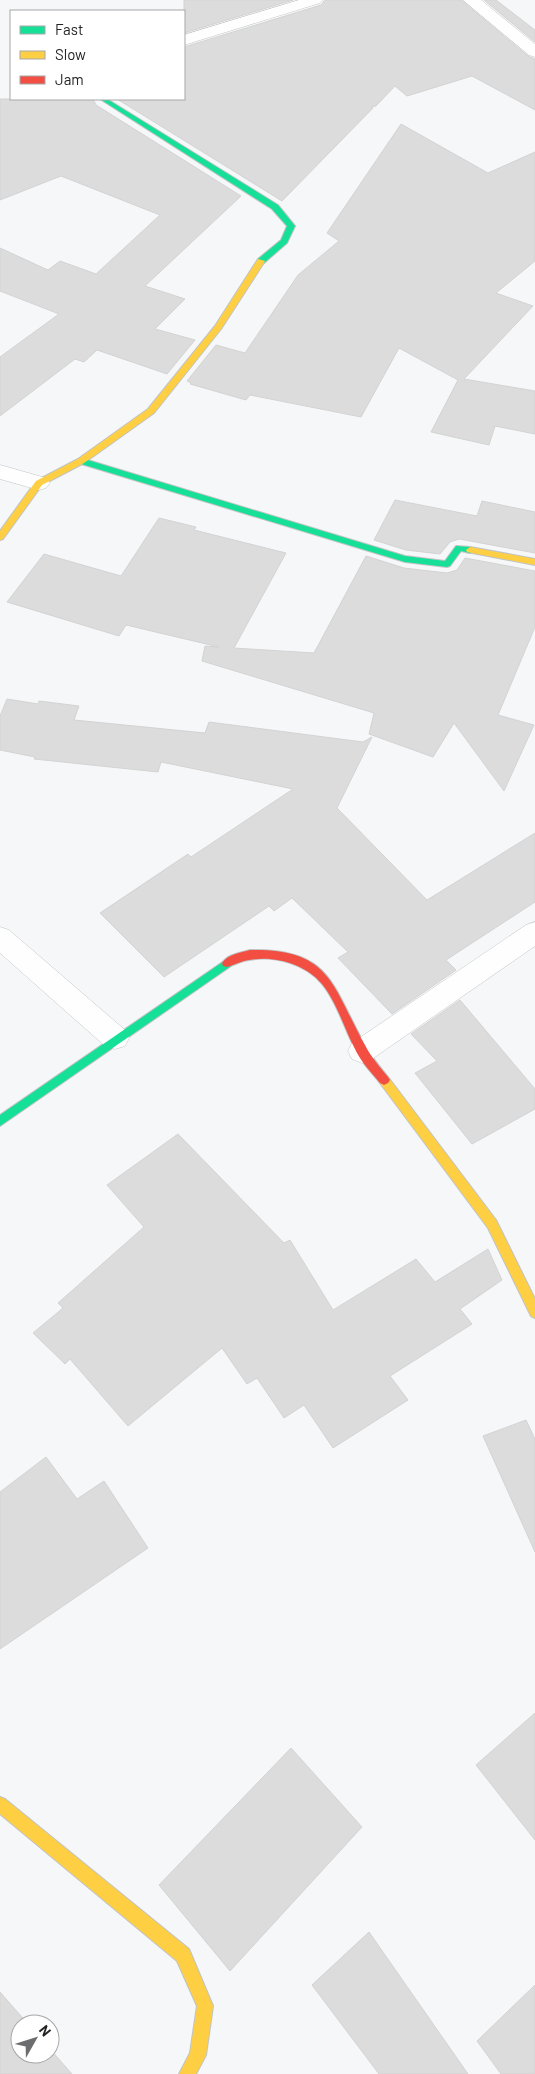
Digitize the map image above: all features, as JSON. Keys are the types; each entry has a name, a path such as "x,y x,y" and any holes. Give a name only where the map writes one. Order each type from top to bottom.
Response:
{"street":[{"path":"185,40 315,0"},
{"path":"471,0 535,52"},
{"path":"0,537 39,483 81,461 150,411 218,327 261,261 284,241 290,226 275,207 105,100"},
{"path":"81,461 405,559 447,564 459,548 535,562"},
{"path":"0,472 39,483"},
{"path":"362,1051 535,932"},
{"path":"0,937 116,1038"},
{"path":"0,1120 232,959 265,954 294,959 325,980 362,1051 492,1224 535,1312"},
{"path":"0,1804 183,1955 205,2006 198,2055 187,2074"}],"building":[{"path":"184,0 293,0 185,33"},
{"path":"325,0 461,0 528,56 535,59 535,110 472,76 407,96 395,86 376,106 371,107 373,108 282,201 119,100 185,100 185,47 321,5"},
{"path":"484,0 496,0 535,30 535,42"},
{"path":"0,99 94,100 96,105 241,196 145,286 185,299 155,329 195,340 167,374 97,350 84,362 75,359 0,416 0,357 59,314 0,291 0,248 48,270 60,261 96,274 160,215 61,176 0,200"},
{"path":"401,124 488,173 535,152 535,261 496,293 533,306 464,379 535,391 535,434 495,426 489,445 431,432 458,380 399,348 361,417 250,395 246,400 190,384 187,381 216,345 245,353 298,275 339,241 327,233"},
{"path":"395,500 477,516 482,501 535,512 535,553 459,539 450,542 440,554 406,550 374,540"},
{"path":"159,518 196,527 194,530 286,553 234,648 314,653 366,556 404,568 447,573 457,570 465,558 535,571 535,627 498,715 534,725 504,791 454,723 433,757 369,734 374,713 202,661 205,646 219,647 126,625 119,636 7,602 44,554 121,576"},
{"path":"7,699 38,704 39,701 79,706 74,720 205,733 209,722 363,742 372,737 337,808 427,900 535,833 535,902 446,960 456,970 392,1014 338,958 348,952 292,898 274,911 269,906 164,977 100,913 188,854 191,857 293,789 161,762 158,772 34,759 35,757 0,750 0,716"},
{"path":"460,1000 535,1089 535,1109 472,1144 415,1073 437,1061 411,1034"},
{"path":"178,1134 284,1243 290,1240 333,1310 416,1259 435,1282 488,1249 502,1280 460,1309 472,1324 390,1376 408,1400 333,1448 304,1405 284,1418 257,1378 247,1384 222,1348 128,1426 70,1359 65,1364 33,1333 63,1308 58,1303 144,1227 107,1185"},
{"path":"526,1420 535,1439 535,1552 483,1436"},
{"path":"46,1457 77,1499 104,1481 148,1548 0,1649 0,1492"},
{"path":"535,1713 535,1840 476,1765"},
{"path":"291,1748 362,1827 230,1971 159,1885"},
{"path":"369,1932 468,2074 379,2074 312,1985"},
{"path":"535,1985 535,2074 501,2074 477,2041"},
{"path":"0,1992 19,2014 10,2014 10,2064 60,2064 60,2060 72,2074 0,2074"}],"traffic: fast":[{"path":"105,100 275,207 291,226 284,241 261,261"},
{"path":"81,461 405,559 447,564 459,548 470,550"},
{"path":"0,1121 227,963"}],"traffic: slow":[{"path":"0,537 39,483 81,461 151,411 218,327 261,261"},
{"path":"470,550 535,562"},
{"path":"384,1080 492,1224 535,1312"},
{"path":"0,1804 183,1955 205,2006 198,2055 187,2074"}],"traffic: jam":[{"path":"227,963 237,958 264,954 293,960 318,973 326,981 336,997 363,1053 384,1080"}]}
